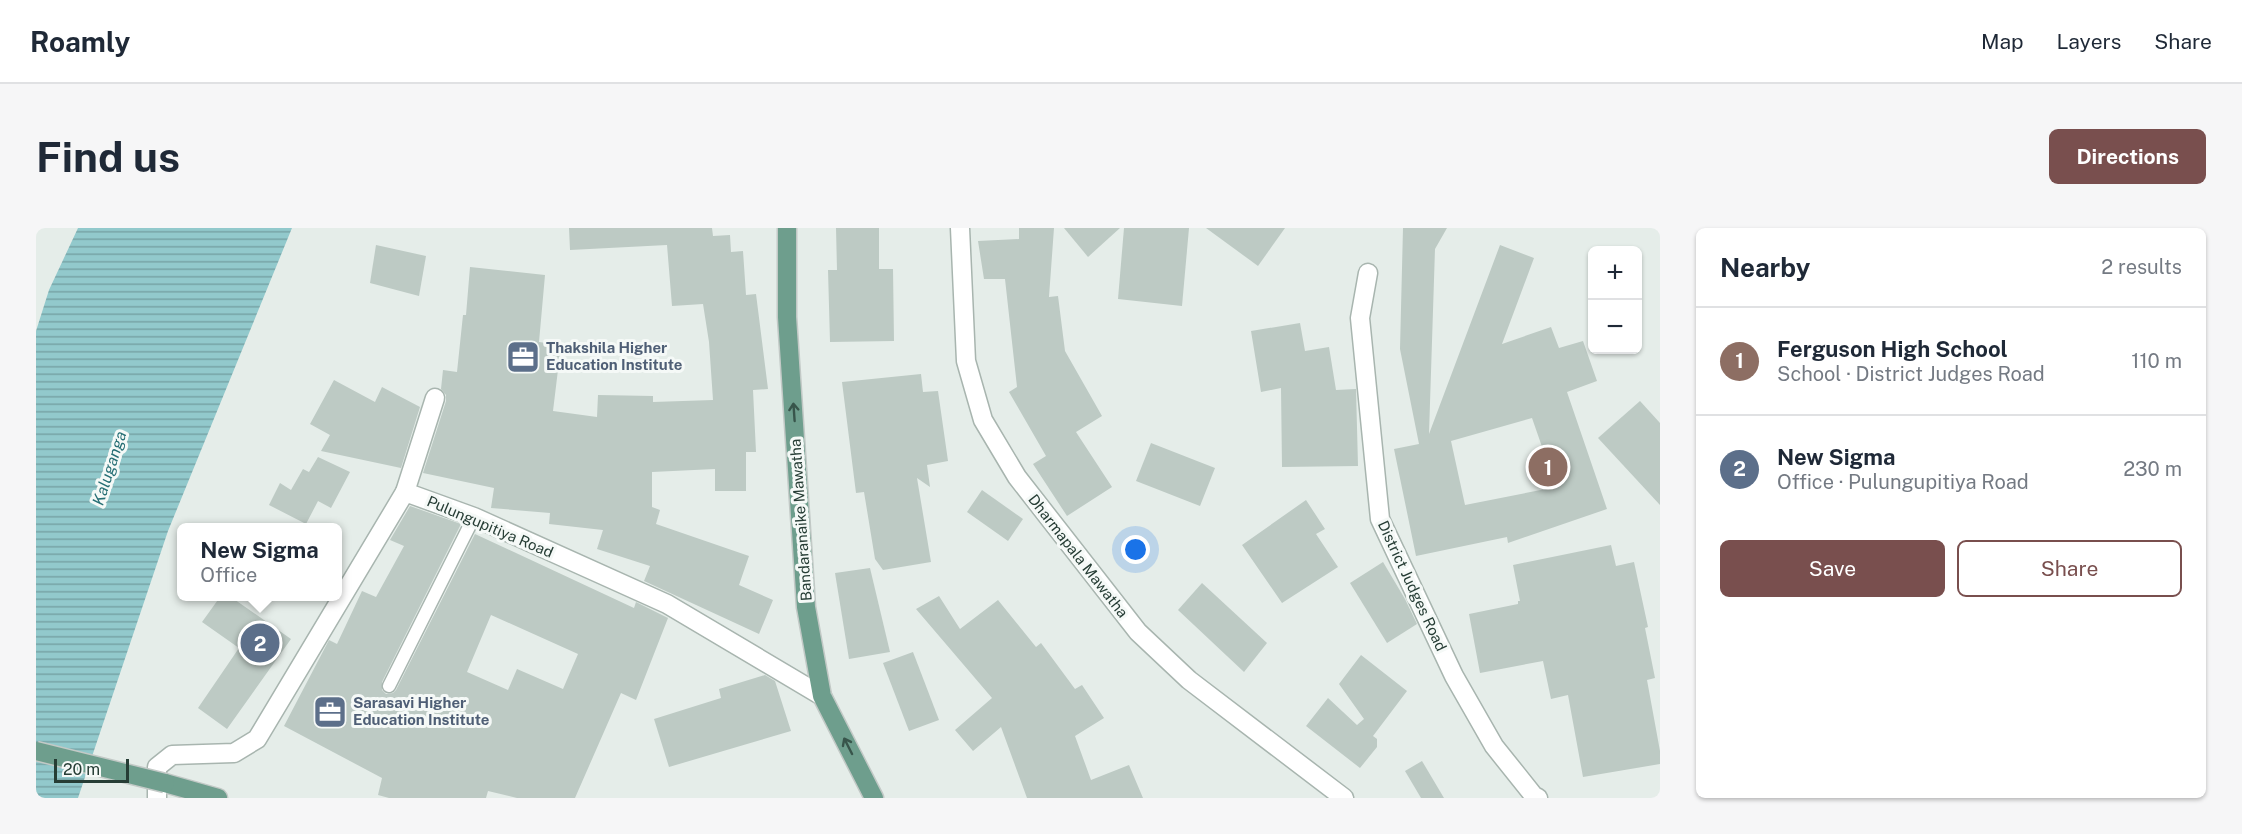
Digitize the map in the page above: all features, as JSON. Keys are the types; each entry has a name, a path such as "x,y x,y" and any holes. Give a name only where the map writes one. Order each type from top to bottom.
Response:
{"main road":[{"name":"Bandaranaike Mawatha","path":"787,228 788,317 806,607 822,696 874,798"},
{"path":"36,752 161,791 218,798"}],"street":[{"name":"Dharmapala Mawatha","path":"960,228 966,361 983,420 1017,477 1138,632 1189,680 1344,798"},
{"name":"District Judges Road","path":"1368,273 1360,318 1380,519 1454,676 1482,726 1494,746 1538,798"},
{"path":"342,598 405,492 435,398"},
{"name":"Pulungupitiya Road","path":"405,492 474,517 667,604 822,696"},
{"path":"161,791 157,767 172,755 234,753 257,740 340,601"}],"lane":[{"path":"389,686 474,517"}],"water":[{"name":"Kaluganga","path":"78,228 292,228 168,531 78,798 36,798 36,331 49,290"}],"building":[{"path":"569,228 712,228 713,236 730,235 731,252 743,251 746,295 756,294 768,389 753,390 756,452 746,452 746,491 715,491 715,469 652,472 652,507 660,510 656,524 749,556 739,585 773,600 759,634 644,581 650,566 597,549 603,530 549,524 550,513 491,508 494,488 423,473 446,401 446,395 441,389 443,370 457,372 463,315 466,315 470,267 545,275 539,342 561,345 553,411 597,417 598,395 653,396 653,402 713,400 709,342 703,304 672,306 667,245 570,250"},
{"path":"836,228 879,228 879,269 893,269 894,341 830,342 828,270 837,270"},
{"path":"1019,228 1054,228 1049,297 1058,296 1065,351 1102,416 1076,432 1112,487 1067,516 1033,464 1046,456 1009,392 1017,387 1005,279 984,279 978,241 1019,239"},
{"path":"1064,228 1120,228 1088,257"},
{"path":"1124,228 1189,228 1182,306 1118,299"},
{"path":"1206,228 1285,228 1258,266"},
{"path":"1403,228 1447,228 1435,249 1429,434 1500,245 1534,258 1502,344 1551,327 1559,348 1583,341 1597,381 1567,392 1607,509 1508,543 1507,537 1416,556 1394,449 1419,444 1400,349","holes":["1532,418 1556,487 1465,505 1451,441"]},
{"path":"376,245 426,256 419,296 370,283"},
{"path":"1300,323 1305,351 1329,347 1336,390 1356,389 1358,466 1282,467 1281,388 1261,392 1251,331"},
{"path":"921,374 923,392 938,391 948,461 927,465 930,487 917,478 931,562 883,570 875,559 864,492 856,493 842,382"},
{"path":"334,380 375,402 382,387 420,407 401,468 321,451 330,435 310,424"},
{"path":"1640,401 1660,423 1660,505 1598,438"},
{"path":"1151,443 1215,468 1200,506 1136,481"},
{"path":"318,457 350,472 331,508 318,501 307,523 304,523 269,505 280,483 291,490 303,469 309,472"},
{"path":"982,490 1023,519 1008,541 967,512"},
{"path":"1306,500 1325,529 1316,534 1338,567 1282,603 1242,545"},
{"path":"410,506 461,524 382,682 382,690 386,694 396,690 475,534 634,608 636,602 668,618 636,700 621,693 575,798 517,798 488,791 486,798 389,798 378,795 382,778 284,726 329,640 337,644 362,591 376,597 404,546 390,540","holes":["491,615 578,654 563,689 517,669 508,690 467,672"]},
{"path":"1611,545 1616,566 1634,562 1648,627 1645,628 1655,678 1647,680 1660,751 1660,764 1583,777 1568,695 1551,699 1543,661 1480,673 1469,614 1518,604 1520,601 1513,565"},
{"path":"1383,562 1417,624 1387,643 1350,583"},
{"path":"870,568 890,652 849,659 835,573"},
{"path":"1202,583 1267,643 1244,672 1178,610"},
{"path":"939,596 960,629 998,600 1036,647 1041,643 1075,689 1082,685 1104,718 1075,736 1091,780 1129,765 1143,798 1027,798 1001,727 973,751 955,730 992,698 916,609"},
{"path":"217,601 237,601 291,639 227,729 198,708 239,648 202,622"},
{"path":"913,652 939,720 909,731 883,663"},
{"path":"1361,655 1407,691 1373,736 1377,739 1377,747 1360,768 1306,726 1328,698 1357,725 1364,719 1339,684"},
{"path":"765,675 775,681 791,731 669,767 654,719 721,698 719,689"},
{"path":"1422,761 1444,798 1421,798 1405,771"}],"place":[{"name":"Thakshila Higher Education Institute","path":"523,357"},
{"name":"Ferguson High School","path":"1548,467"},
{"name":"New Sigma","path":"260,643"},
{"name":"Sarasavi Higher Education Institute","path":"330,712"}]}
